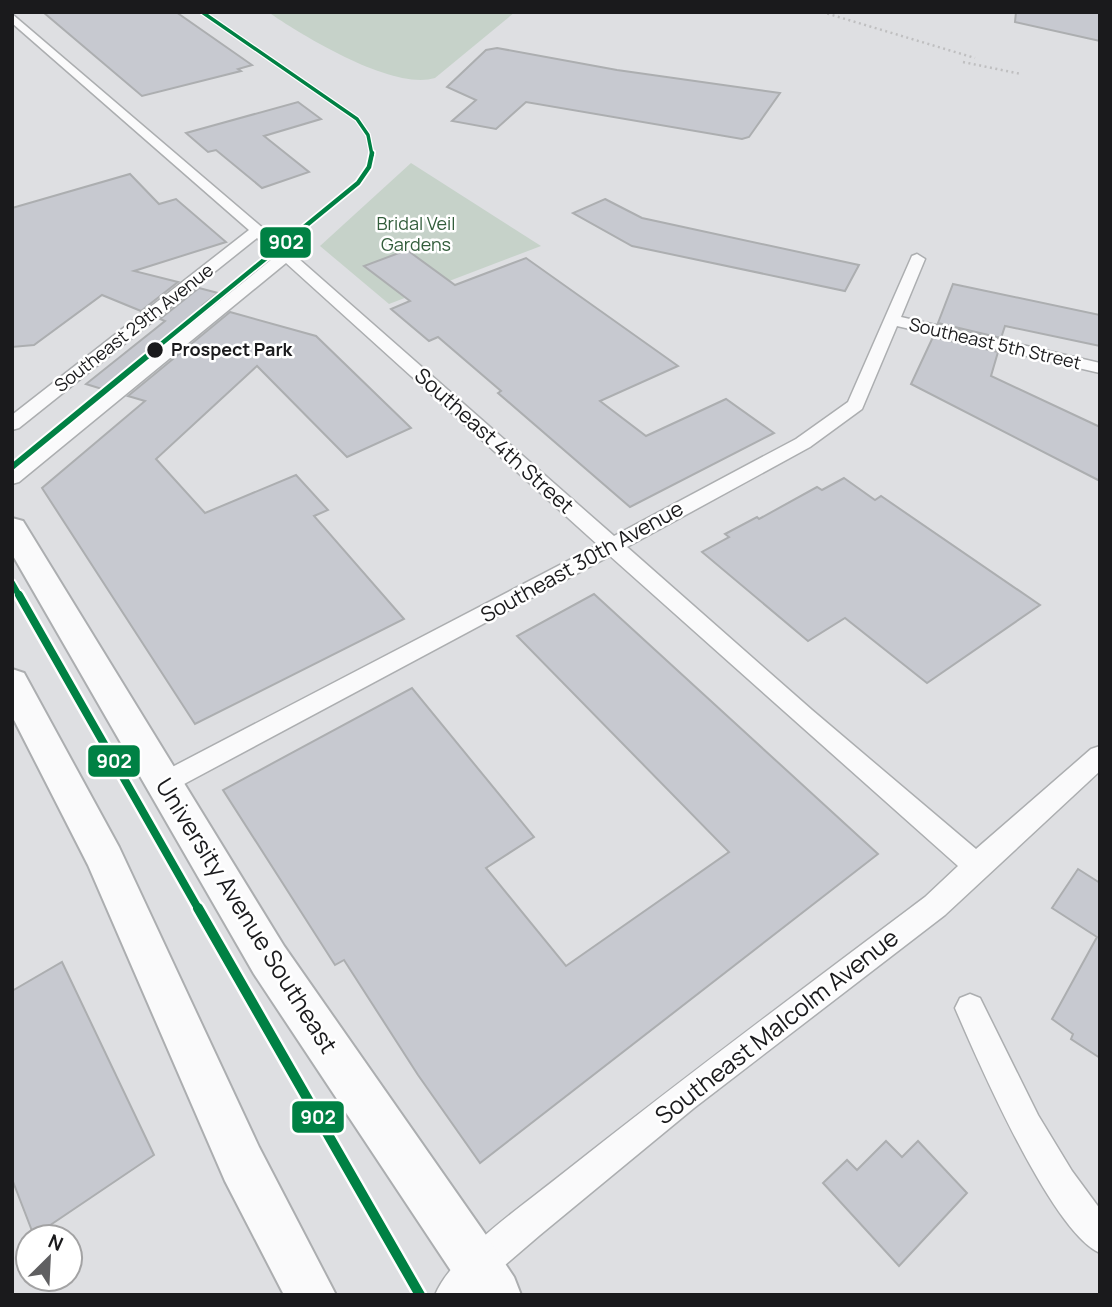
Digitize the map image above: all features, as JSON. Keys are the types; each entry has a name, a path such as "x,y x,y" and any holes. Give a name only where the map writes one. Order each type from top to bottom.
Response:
{"main road":[{"name":"University Avenue Southeast","path":"12,528 162,784 303,1012 437,1202 475,1285"},
{"path":"12,682 105,859 242,1164 311,1295"}],"street":[{"name":"Southeast 4th Street","path":"12,17 28,36 286,256 804,717 943,834 976,866"},
{"name":"Southeast 29th Avenue","path":"12,424 257,231"},
{"name":"Southeast 29th Avenue","path":"12,478 286,256"},
{"name":"Southeast 30th Avenue","path":"162,784 467,625 803,443 856,405 917,259"},
{"name":"Southeast 5th Street","path":"891,320 1100,368"},
{"name":"Southeast Malcolm Avenue","path":"475,1285 528,1223 683,1097 935,906 1100,756"},
{"path":"970,1008 1020,1119 1080,1213 1100,1236"}],"green space":[{"path":"268,12 515,12 435,78 417,80 396,77 349,59"},
{"name":"Bridal Veil Gardens","path":"411,163 541,246 389,304 320,246"}],"building":[{"path":"43,12 176,12 252,65 238,69 241,71 142,96"},
{"path":"1016,12 1100,12 1100,41 1015,22"},
{"path":"497,48 617,70 780,93 749,137 742,139 526,102 496,129 452,121 476,100 447,87 486,50"},
{"path":"298,102 321,119 264,136 309,172 262,188 216,150 208,152 186,133"},
{"path":"130,174 159,204 176,199 226,242 134,271 178,282 141,311 102,295 34,345 12,347 12,208"},
{"path":"605,199 642,218 859,265 845,291 632,246 573,213"},
{"path":"407,250 455,285 526,258 678,366 600,401 646,436 726,399 774,433 630,507 498,393 501,391 438,337 429,341 391,309 410,301 364,266"},
{"path":"953,284 1100,315 1100,346 1005,326 1001,338 938,323"},
{"path":"199,288 218,293 203,305 209,306 105,390 86,384 165,321 160,319"},
{"path":"230,312 316,336 411,428 347,457 257,366 156,459 205,513 296,475 328,510 314,516 404,619 195,724 42,488 145,401 128,396"},
{"path":"933,337 998,352 991,376 1100,427 1100,481 911,384"},
{"path":"844,478 875,500 881,496 1040,605 927,683 845,618 808,641 702,552 729,537 725,534 757,517 759,519 817,487 822,490"},
{"path":"594,594 878,854 480,1163 418,1075 344,960 335,965 223,790 412,688 534,837 486,868 566,966 729,852 517,636"},
{"path":"1078,869 1100,883 1100,1058 1071,1039 1073,1034 1052,1019 1097,937 1052,908"},
{"path":"62,962 154,1155 53,1223 29,1223 12,1179 12,991"},
{"path":"886,1141 902,1157 918,1141 967,1193 899,1266 823,1183 847,1160 857,1170"}],"railway":[{"path":"822,12 975,58"},
{"path":"963,62 1021,74"}],"transit line":[{"name":"902","path":"12,467 358,183 369,167 371,143 357,119 202,12"},
{"name":"902","path":"12,583 420,1295"}],"place":[{"name":"Prospect Park","path":"155,350"}]}
